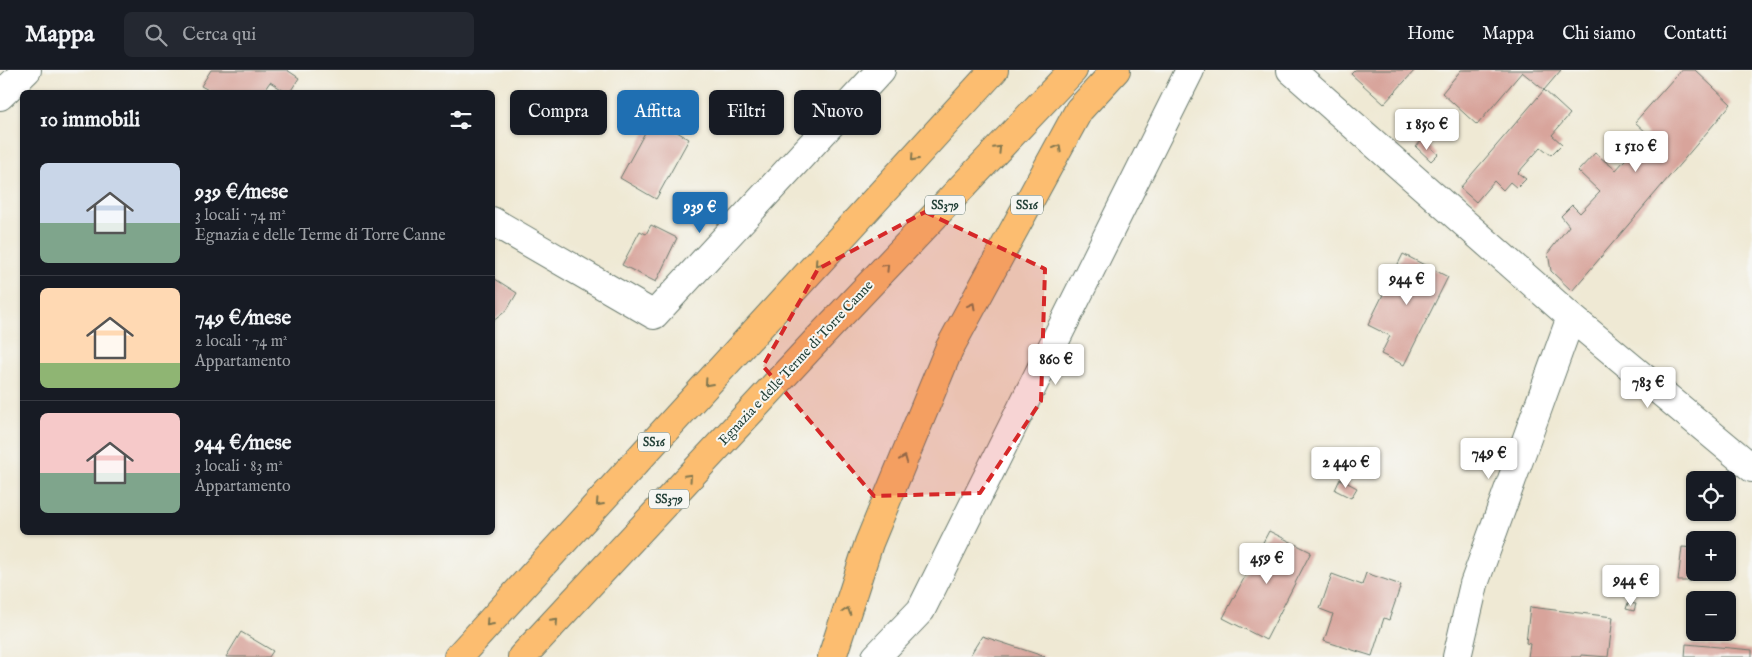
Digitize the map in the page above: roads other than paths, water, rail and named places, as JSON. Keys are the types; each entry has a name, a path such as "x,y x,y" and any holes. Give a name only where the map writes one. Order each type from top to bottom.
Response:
{"highway":[{"name":"SS16","path":"458,657 994,70"},
{"name":"Egnazia e delle Terme di Torre Canne","path":"522,657 817,340 1073,70"},
{"name":"SS16","path":"832,657 869,543 949,349 1079,110 1116,70"}],"street":[{"path":"0,96 27,70"},
{"path":"495,223 654,315 881,70"},
{"path":"876,657 921,610 1190,70"},
{"path":"1291,70 1571,317 1752,468"},
{"path":"1457,657 1474,584 1571,317"}]}
